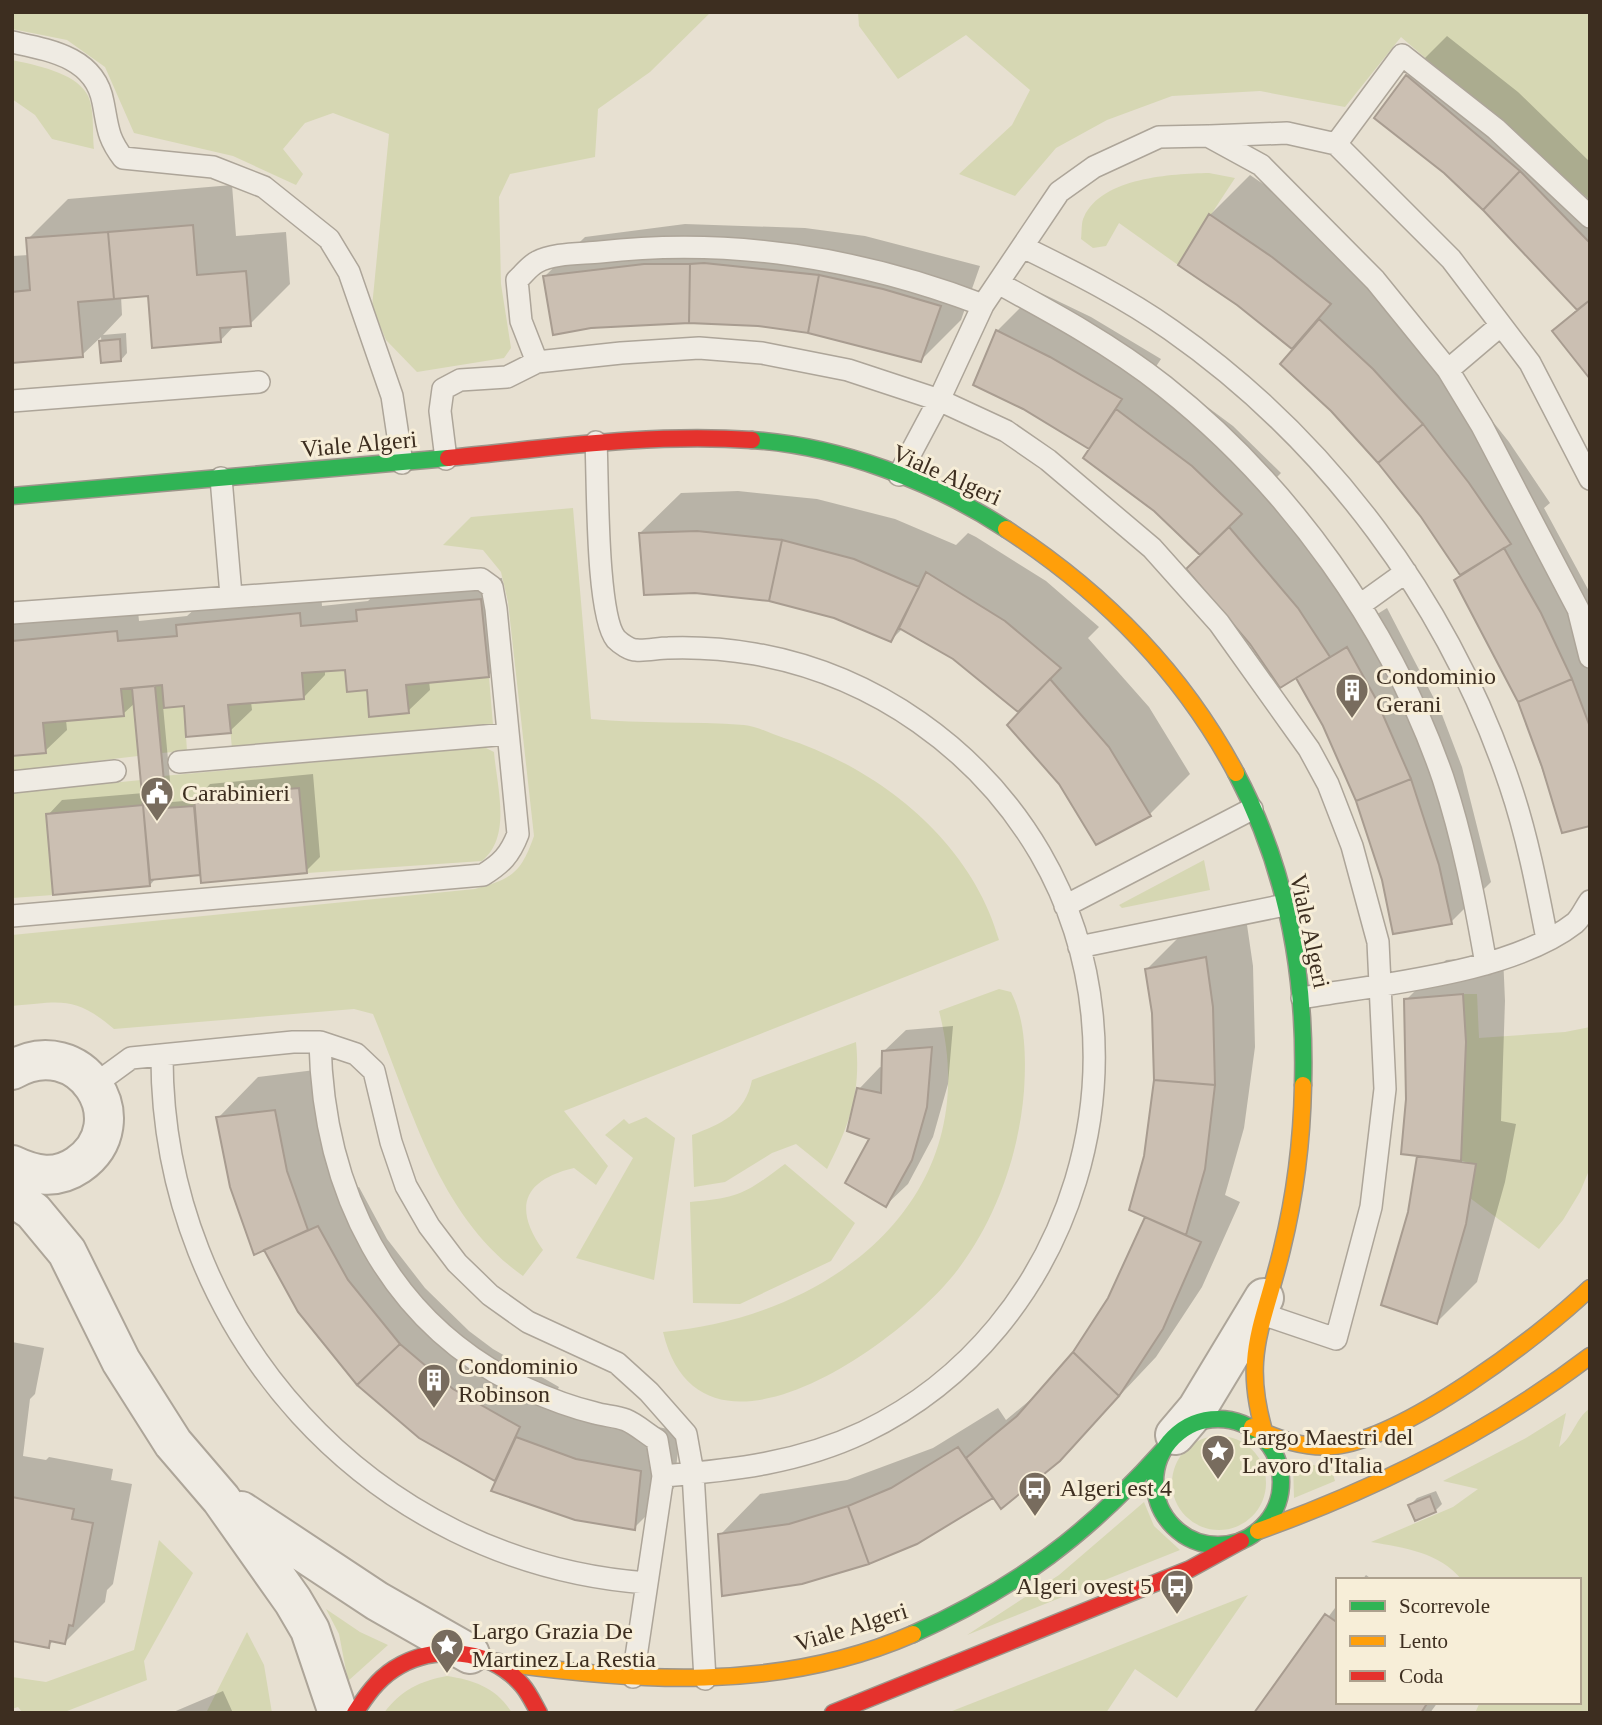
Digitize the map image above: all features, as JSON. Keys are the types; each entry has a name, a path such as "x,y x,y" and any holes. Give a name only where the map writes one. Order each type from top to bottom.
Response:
{"street":[{"name":"Viale Algeri","path":"12,496 446,459 596,442 664,437 747,439 840,456 899,475 972,507 1013,531 1089,587 1123,620 1185,691 1212,731 1252,809 1285,905 1302,998 1302,1117 1286,1233 1253,1370 1261,1434"},
{"path":"12,1070 30,1061 48,1058 66,1062 82,1071 94,1085 103,1104 104,1124 99,1143 86,1160 70,1171 50,1176 30,1174 12,1166"},
{"path":"68,1252 61,1209 63,1189 70,1171"},
{"path":"12,1197 33,1211 68,1252 121,1361 173,1443 221,1499 310,1630 338,1713"},
{"path":"1169,1442 1204,1420 1229,1420 1284,1443 1332,1446 1349,1443 1400,1422 1499,1366 1564,1314 1590,1288"},
{"path":"1241,1541 1224,1545 1198,1542 1176,1529 1164,1516 1154,1482 1157,1465 1169,1442 1197,1409 1269,1298"},
{"path":"833,1713 1190,1569 1258,1531 1352,1497 1494,1422 1556,1384 1590,1356"},
{"path":"1258,1531 1276,1507 1282,1478 1278,1458 1261,1434"},
{"name":"Viale Algeri","path":"355,1713 374,1683 408,1659 428,1653 480,1658 578,1675 705,1679 774,1672 820,1663 890,1643 953,1617 1024,1576 1069,1543 1116,1502 1169,1442"},
{"path":"221,1499 377,1601 480,1658 526,1689 539,1713"}],"lane":[{"path":"12,42 65,53 90,75 102,97 108,138 123,158 213,167 264,187 329,239 349,272 392,396 402,463"},
{"path":"1336,144 1402,55 1496,129 1590,217"},
{"path":"899,475 939,400 982,305 1059,192 1094,167 1159,137 1287,133 1336,144 1451,259 1530,363 1590,479"},
{"path":"1208,136 1261,165 1375,280 1448,370 1584,606 1590,657"},
{"path":"1023,247 1099,285 1150,317 1238,382 1300,440 1348,494 1406,572 1453,652 1482,711 1505,773 1532,861 1547,939"},
{"path":"537,362 521,321 517,280 537,261 567,256 630,248 755,250 870,269 936,287 982,305"},
{"path":"998,283 1084,330 1164,386 1237,451 1303,525 1360,605 1405,688 1442,777 1469,869 1486,964"},
{"path":"1448,370 1501,325"},
{"path":"446,459 440,411 443,389 460,380 507,377 537,362 699,348 762,353 848,370 939,400 1006,431 1048,460 1152,548 1219,623 1309,749 1328,784 1352,846 1378,942 1385,1089 1371,1207 1336,1339 1269,1298"},
{"path":"12,401 259,382"},
{"path":"596,442 605,610 615,638 632,651 702,648 781,659 838,677 892,704 942,738 1005,802 1039,852 1065,906 1079,947 1095,1036 1090,1127 1066,1214 1024,1293 965,1362 918,1400 876,1426 839,1443 782,1461 743,1469 663,1476"},
{"path":"221,478 231,595"},
{"path":"1360,605 1406,572"},
{"path":"12,613 231,595 481,579 492,587 496,609 518,834 512,850 501,864 483,875 12,916"},
{"path":"179,762 508,734"},
{"path":"12,782 115,771"},
{"path":"1065,906 1252,809"},
{"path":"1302,998 1486,964 1547,939 1577,922 1590,901"},
{"path":"1079,947 1285,905"},
{"path":"320,1042 323,1104 338,1171 365,1235 395,1282 452,1342 498,1373 573,1408 627,1420 657,1440 663,1476 633,1676"},
{"path":"94,1085 131,1058 320,1042 356,1054 374,1070 391,1142 406,1186 429,1226 457,1263 490,1295 528,1322 617,1363 649,1392 686,1434 693,1473 705,1679"},
{"path":"162,1055 165,1123 181,1201 193,1239 226,1312 254,1357 294,1409 372,1480 451,1530 525,1559 563,1570 647,1583"}],"green space":[{"path":"12,12 711,12 650,72 598,109 595,157 510,174 499,197 501,284 511,348 504,358 417,372 386,340 372,307 389,134 333,113 305,123 283,149 303,174 296,185 233,156 134,133 105,67 67,40 12,29"},
{"path":"858,12 1590,12 1590,200 1401,37 1345,107 1260,91 1172,96 1107,120 1056,148 1015,196 959,174 1012,125 1030,90 966,35 898,79 859,26"},
{"path":"12,60 64,75 81,86 90,100 94,149 52,139 35,115 12,99"},
{"path":"1209,173 1235,178 1178,265 1119,223 1106,246 1093,248 1081,239 1084,217 1093,204 1106,193 1139,180"},
{"path":"573,508 591,719 749,726 819,751 854,768 917,813 944,840 967,871 986,904 999,940 564,1111 608,1166 596,1185 574,1168 543,1180 534,1188 526,1209 528,1221 543,1250 523,1276 493,1251 448,1191 415,1122 373,1014 354,1009 114,1029 88,1010 66,1003 12,1006 12,935 475,889 498,882 514,873 534,836 508,602 501,572 483,550 443,545 471,517"},
{"path":"345,670 347,692 367,690 370,717 408,713 406,685 489,677 493,725 232,749 228,705 304,699 302,673"},
{"path":"162,685 164,708 184,706 187,751 161,753 155,686"},
{"path":"132,688 138,756 12,771 12,756 46,753 43,723 124,716 121,689"},
{"path":"484,747 494,752 500,825 491,851 482,861 307,873 299,788 194,797 194,806 166,808 163,776"},
{"path":"141,780 143,805 46,814 53,895 12,898 12,793"},
{"path":"1204,860 1210,890 1122,908 1119,905"},
{"path":"999,989 1011,992 1020,1015 1025,1066 1021,1114 1004,1184 984,1228 959,1268 933,1298 896,1330 853,1361 806,1386 760,1400 718,1399 684,1378 663,1332 725,1322 784,1302 838,1273 883,1236 918,1191 940,1138 948,1078 939,1011"},
{"path":"1463,994 1477,994 1479,1038 1565,1032 1590,1027 1590,1168 1580,1192 1563,1220 1539,1249 1470,1198 1476,1164 1461,1161 1466,1042"},
{"path":"856,1042 857,1077 852,1108 827,1169 796,1144 772,1153 725,1182 694,1187 692,1135 722,1122 738,1109 749,1092 752,1080"},
{"path":"646,1117 675,1138 654,1280 576,1258 633,1158 605,1135 624,1119 629,1124"},
{"path":"785,1164 855,1223 831,1261 740,1304 693,1303 690,1202 742,1192"},
{"path":"1590,1408 1590,1713 1475,1713 1479,1704 1581,1704 1581,1578 1460,1578 1432,1557 1409,1549 1371,1542 1453,1507 1478,1489 1443,1481 1526,1438 1566,1413 1559,1447"},
{"path":"1219,1436 1237,1440 1252,1450 1262,1465 1266,1483 1262,1501 1252,1516 1237,1526 1219,1530 1201,1526 1186,1516 1176,1501 1172,1483 1176,1465 1186,1450 1201,1440"},
{"path":"1293,1463 1331,1467 1335,1481 1294,1498"},
{"path":"1144,1502 1154,1526 1180,1550 967,1635 1059,1575"},
{"path":"159,1540 193,1573 144,1661 147,1680 62,1713 23,1713 18,1707 12,1709 12,1677 46,1682 134,1650"},
{"path":"1248,1595 1177,1698 1135,1669 1106,1713 947,1713"},
{"path":"326,1609 360,1632 388,1645 348,1681 339,1634"},
{"path":"247,1632 264,1665 272,1713 206,1713"},
{"path":"447,1676 466,1680 492,1691 512,1713 384,1713 397,1698 412,1688"}],"building":[{"path":"1406,75 1520,171 1483,210 1444,173 1374,118"},
{"path":"1520,171 1590,243 1590,300 1577,310 1483,210"},
{"path":"1209,214 1272,257 1331,304 1292,349 1237,305 1178,265"},
{"path":"193,225 197,275 246,271 251,326 220,328 221,342 152,348 148,296 114,299 108,232"},
{"path":"108,232 114,299 78,302 83,357 12,363 12,292 30,290 26,238"},
{"path":"704,263 819,275 808,333 758,326 689,323 690,264"},
{"path":"644,264 690,264 689,323 591,328 553,335 543,276"},
{"path":"819,275 883,289 941,306 921,362 808,333"},
{"path":"1590,300 1590,379 1552,331"},
{"path":"1319,319 1373,369 1423,424 1378,463 1331,411 1280,364"},
{"path":"996,330 1050,357 1122,399 1089,449 1023,409 973,385"},
{"path":"120,339 121,361 101,363 99,341"},
{"path":"1116,409 1192,466 1242,514 1200,555 1154,511 1083,458"},
{"path":"1423,424 1469,483 1511,544 1460,575 1421,517 1378,463"},
{"path":"1229,527 1298,608 1330,657 1280,688 1250,644 1186,569"},
{"path":"697,531 782,540 769,601 695,593 644,595 639,533"},
{"path":"782,540 854,559 919,587 891,642 834,618 769,601"},
{"path":"1504,548 1541,613 1572,679 1518,702 1454,580"},
{"path":"926,572 1005,621 1061,668 1018,712 953,659 899,628"},
{"path":"481,599 489,677 406,685 409,713 369,717 367,690 347,692 345,670 302,673 304,699 228,705 231,733 186,737 184,706 164,708 162,685 121,689 124,716 43,723 46,753 12,756 12,641 117,631 118,641 177,636 176,625 300,613 301,626 357,621 356,610"},
{"name":"Condominio Gerani","path":"1347,647 1376,699 1411,779 1356,801 1323,726 1296,678"},
{"path":"1050,679 1109,747 1151,816 1096,845 1059,784 1007,725"},
{"path":"1572,679 1590,727 1590,826 1562,833 1518,702"},
{"path":"155,686 166,803 143,805 132,688"},
{"path":"1411,779 1439,865 1452,924 1393,934 1382,880 1356,801"},
{"path":"299,788 307,873 201,883 194,797"},
{"path":"166,803 166,808 194,806 200,875 150,880 143,805"},
{"path":"143,805 150,886 53,895 46,814"},
{"path":"1206,957 1213,1007 1215,1085 1154,1080 1152,1013 1145,969"},
{"path":"1463,994 1466,1042 1461,1161 1401,1154 1406,1099 1404,999"},
{"path":"932,1047 927,1107 912,1160 886,1207 845,1183 869,1139 847,1131 857,1088 881,1093 882,1051"},
{"path":"1154,1080 1215,1085 1205,1169 1186,1235 1129,1210 1144,1156"},
{"path":"275,1110 287,1171 308,1230 254,1255 230,1187 216,1117"},
{"path":"1417,1156 1476,1164 1466,1224 1437,1324 1381,1305 1408,1212"},
{"path":"1145,1217 1201,1242 1163,1329 1119,1396 1073,1352 1108,1298"},
{"path":"318,1226 348,1280 400,1344 357,1385 298,1312 264,1250"},
{"name":"Condominio Robinson","path":"400,1344 453,1389 520,1427 495,1481 419,1438 357,1385"},
{"path":"1073,1352 1119,1396 1060,1461 1001,1509 966,1458 1017,1416"},
{"path":"516,1437 576,1459 641,1471 635,1530 575,1520 491,1491"},
{"path":"958,1447 993,1498 917,1544 869,1564 848,1506 891,1488"},
{"path":"1430,1496 1436,1512 1415,1521 1408,1505"},
{"path":"12,1497 74,1509 72,1519 93,1523 73,1626 69,1625 65,1644 50,1641 49,1648 12,1641"},
{"path":"848,1506 869,1564 802,1584 722,1596 718,1534 789,1524"},
{"path":"1325,1614 1336,1622 1336,1704 1427,1704 1421,1713 1254,1713"}],"traffic: fast":[{"path":"752,440 818,450 884,469 948,496 1006,529"},
{"path":"12,496 448,458"},
{"path":"1236,773 1268,847 1290,925 1301,1004 1303,1085"},
{"path":"1218,1419 1242,1424 1263,1437 1276,1458 1281,1482 1276,1506 1263,1527 1242,1540 1218,1545 1194,1540 1173,1527 1160,1506 1155,1482 1160,1458 1173,1437 1194,1424 1218,1419"},
{"path":"913,1634 986,1597 1049,1556 1107,1507 1164,1449"}],"traffic: slow":[{"path":"1006,529 1075,579 1137,636 1190,700 1236,773"},
{"path":"1267,1441 1255,1387 1257,1343 1291,1209 1303,1085"},
{"path":"1252,1427 1282,1439 1313,1446 1334,1446 1363,1439 1397,1425 1469,1383 1538,1333 1590,1288"},
{"path":"1258,1531 1346,1496 1431,1456 1512,1410 1590,1356"},
{"path":"490,1661 597,1674 704,1678 810,1666 862,1653 913,1634"}],"traffic: jam":[{"path":"448,458 637,440 752,440"},
{"path":"833,1713 1190,1569 1241,1541"},
{"path":"355,1713 377,1683 388,1673 410,1661 444,1653 478,1657 495,1664 522,1685 539,1713"}],"place":[{"name":"Condominio Gerani","path":"1352,720"},
{"name":"Carabinieri","path":"157,823"},
{"name":"Condominio Robinson","path":"434,1410"},
{"name":"Largo Maestri del Lavoro d'Italia","path":"1218,1481"},
{"name":"Algeri est 4","path":"1035,1518"},
{"name":"Algeri ovest 5","path":"1177,1616"},
{"name":"Largo Grazia De Martinez La Restia","path":"447,1675"}]}
